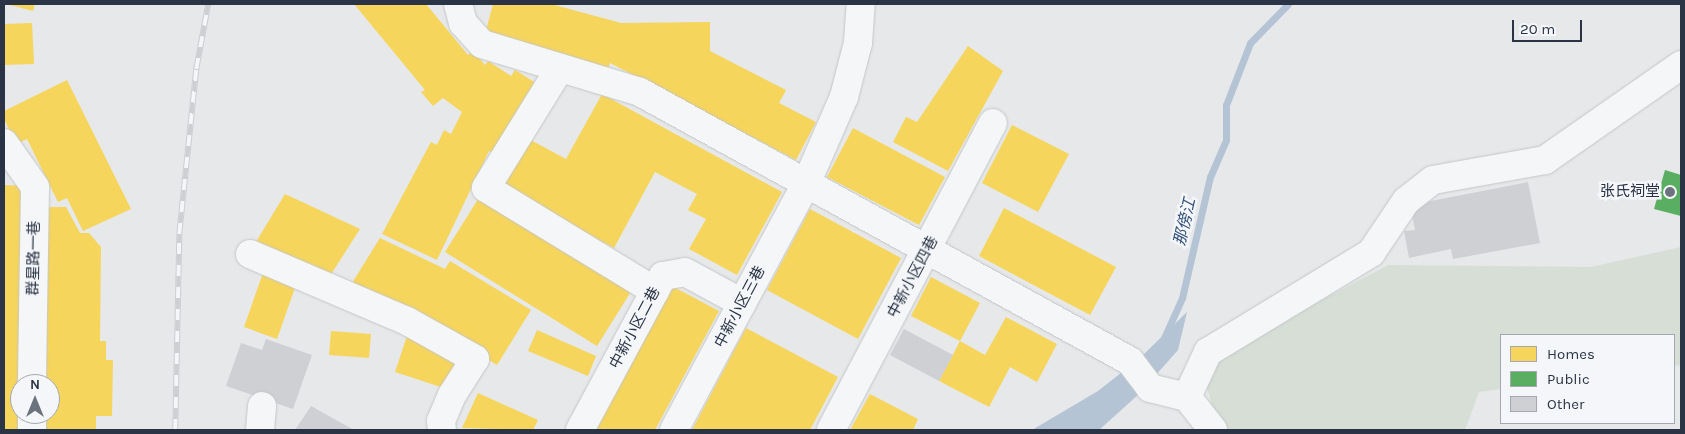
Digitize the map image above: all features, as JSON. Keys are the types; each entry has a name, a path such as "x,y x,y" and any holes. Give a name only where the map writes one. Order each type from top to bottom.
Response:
{"street":[{"path":"458,4 463,23 482,44 640,92 1130,361 1150,388 1187,397 1214,430"},
{"name":"中新小区三巷","path":"674,430 806,184 844,97 858,43 861,4"},
{"path":"1187,397 1208,352 1371,253 1406,201 1433,180 1545,160 1681,65"},
{"path":"560,68 486,188 655,291"},
{"name":"中新小区四巷","path":"831,430 993,123"},
{"name":"群星路一巷","path":"4,143 35,187 32,374"},
{"path":"250,254 407,321 475,359 452,395 442,421 442,430"},
{"name":"中新小区二巷","path":"580,430 663,276 685,272 742,303"}],"shaded area":[{"path":"1681,247 1681,365 1675,366 1675,334 1500,334 1500,389 1479,392 1465,430 1228,430 1216,421 1201,364 1388,265 1591,267"}],"water":[{"path":"1187,312 1178,350 1139,394 1099,430 1032,430 1098,391 1140,358"}],"building: Homes":[{"path":"6,4 35,4 33,11"},
{"path":"354,4 426,4 468,55 473,51 485,65 488,61 511,76 515,70 539,85 496,154 489,151 437,260 382,234 431,142 437,145 444,130 451,134 462,112 443,98 433,106 421,92 425,90"},
{"path":"493,4 551,4 621,23 710,22 710,51 786,90 779,103 816,122 796,160 610,63 607,72 484,38"},
{"path":"32,23 34,64 4,65 4,24"},
{"path":"968,46 1003,71 948,171 893,142 906,117 917,122"},
{"path":"67,80 131,209 83,231 67,198 58,202 27,139 16,144 4,119 4,111"},
{"path":"602,94 782,192 737,275 689,249 706,219 688,210 697,194 655,172 614,248 500,186 527,138 566,159"},
{"path":"1012,125 1069,154 1038,212 982,183"},
{"path":"853,128 945,177 919,225 827,177"},
{"path":"4,185 25,186 20,374 10,374 10,424 23,424 24,430 4,430"},
{"path":"285,194 360,229 328,279 253,247"},
{"path":"480,196 632,290 597,346 445,252"},
{"path":"40,207 66,207 80,233 89,233 101,247 100,341 106,341 106,360 113,360 112,416 96,416 96,430 39,430 39,424 60,424 60,374 39,374"},
{"path":"1004,208 1116,267 1090,315 979,256"},
{"path":"810,209 901,258 858,339 767,290"},
{"path":"380,238 445,269 450,261 531,310 497,365 454,339 349,288"},
{"path":"264,270 297,282 277,339 244,327"},
{"path":"931,277 980,303 960,341 911,316"},
{"path":"670,285 719,311 655,430 592,430"},
{"path":"1006,317 1057,344 1037,382 1010,367 989,407 939,381 960,341 985,355"},
{"path":"746,328 838,377 810,430 692,430"},
{"path":"537,330 596,356 588,376 528,351"},
{"path":"331,331 371,334 369,358 329,355"},
{"path":"407,336 462,355 450,390 395,372"},
{"path":"478,393 538,420 533,430 462,428"},
{"path":"870,394 918,419 913,430 850,430"}],"building: Public":[{"name":"张氏祠堂","path":"1665,170 1681,175 1681,216 1654,209"}],"building: Other":[{"path":"1528,182 1540,243 1453,259 1451,249 1409,258 1404,231 1415,230 1410,205"},
{"path":"904,329 953,355 939,381 890,355"},
{"path":"266,339 312,355 293,409 226,386 241,343 262,350"},
{"path":"311,406 354,430 295,430"}],"waterway":[{"name":"那傍江","path":"1164,338 1182,298 1210,177 1226,140 1226,105 1250,43 1288,4"}],"railway":[{"path":"175,430 179,234 196,69 208,4"}],"place":[{"name":"张氏祠堂","path":"1670,192"}]}
